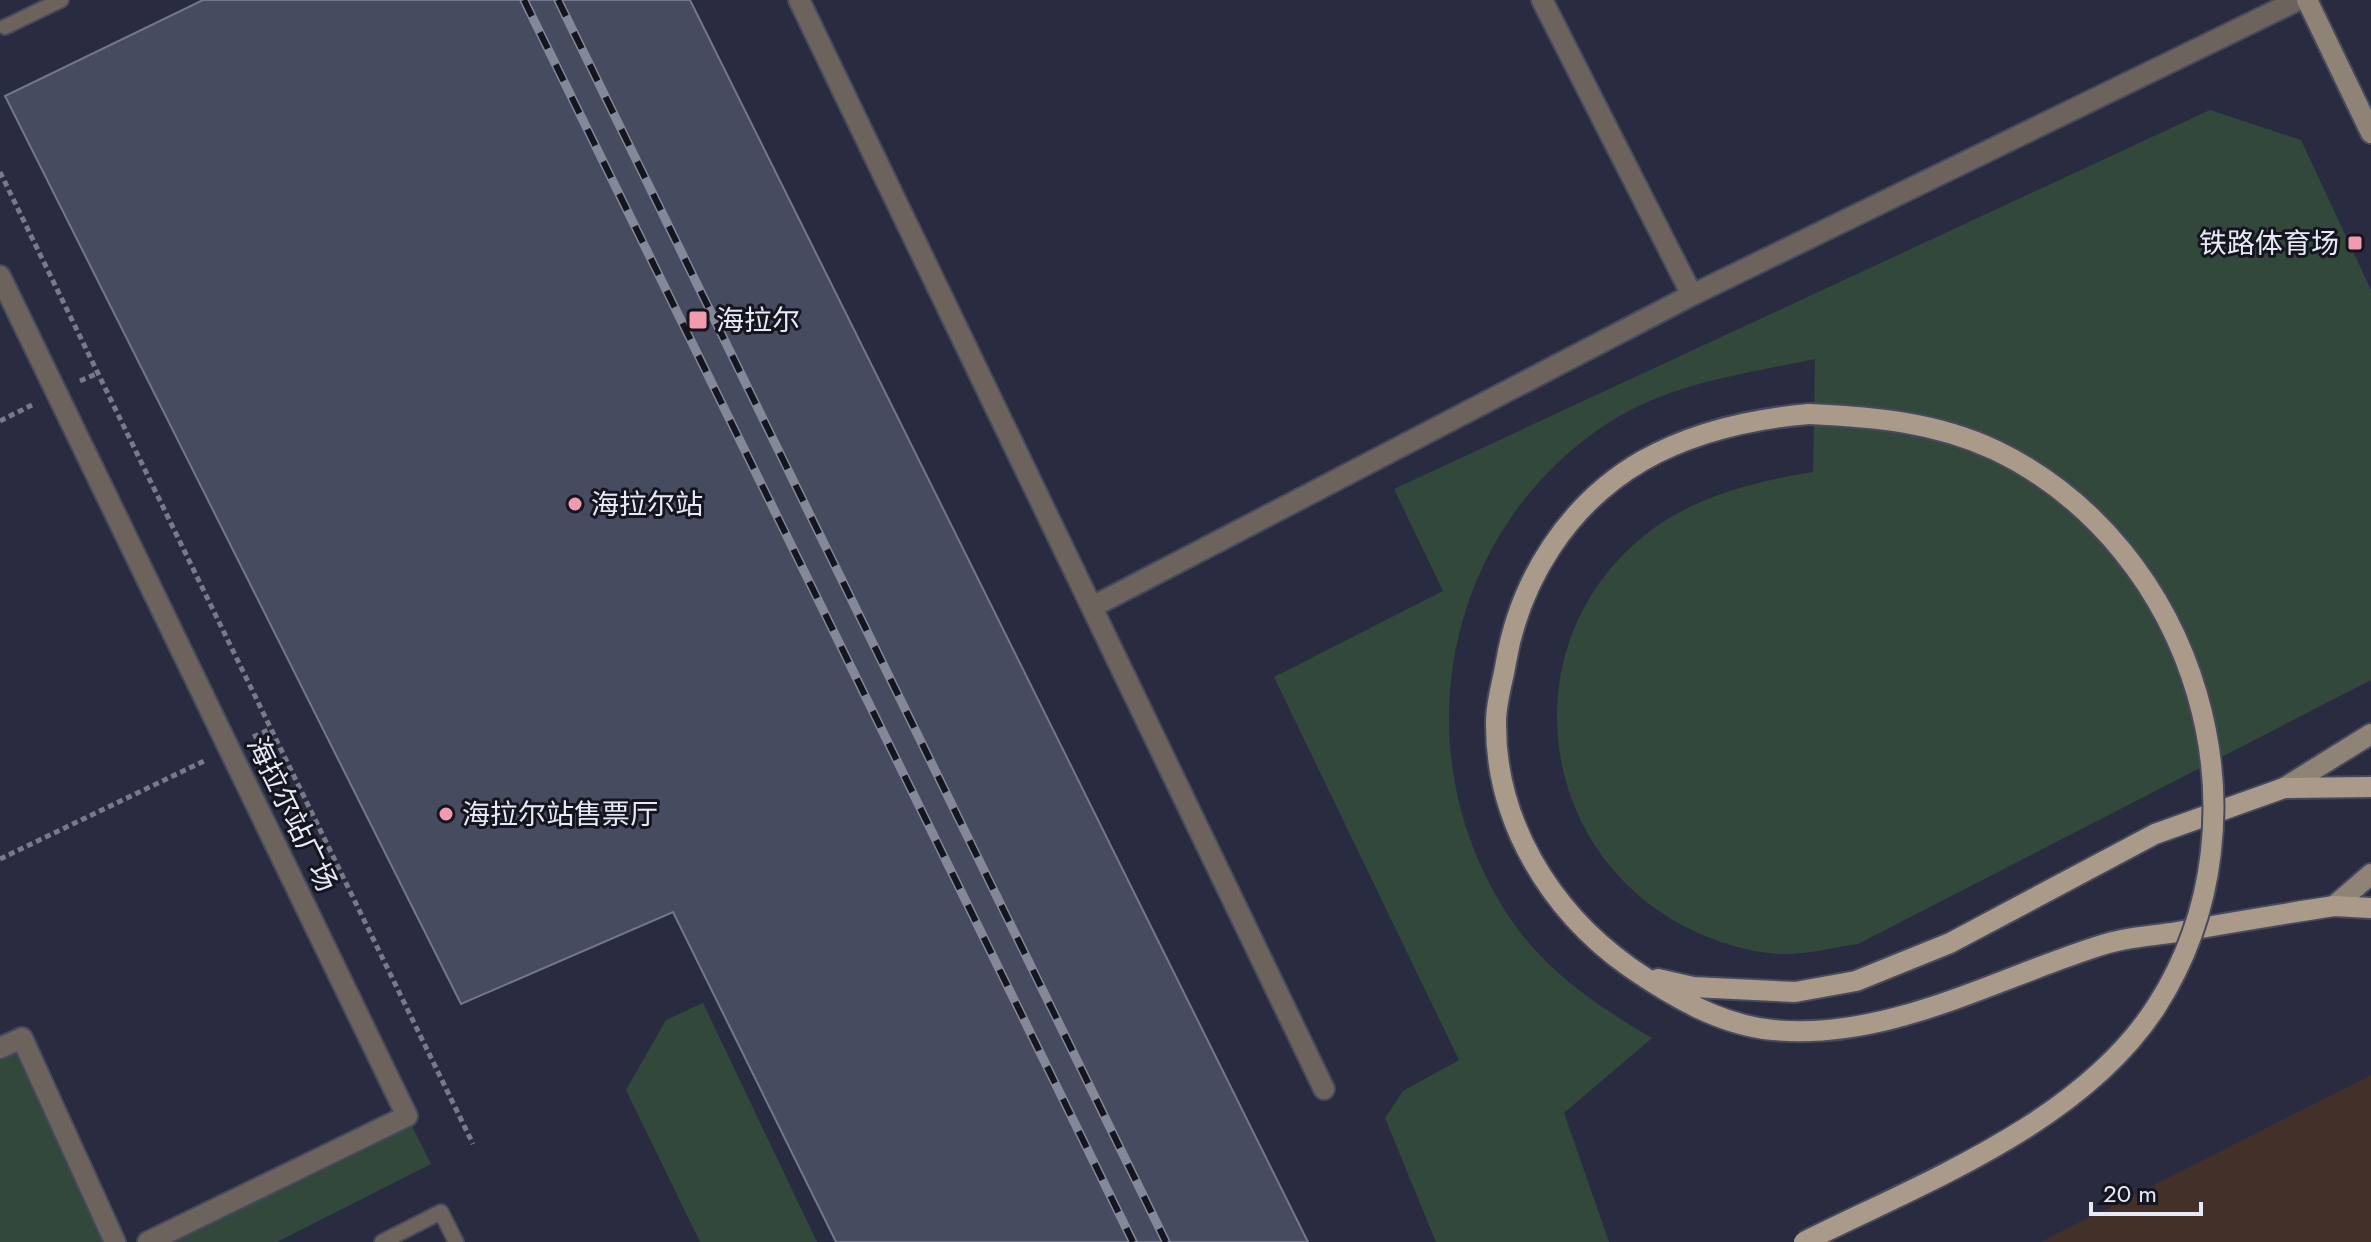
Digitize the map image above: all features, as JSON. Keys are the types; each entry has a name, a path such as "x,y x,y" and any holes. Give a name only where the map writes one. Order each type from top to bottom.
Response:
{"main road":[{"path":"1804,1242 1976,1156 2061,1105 2121,1052 2156,1008 2189,941 2205,896 2212,858 2216,786 2208,730 2192,675 2160,610 2130,562 2091,517 2045,479 1995,450 1936,427 1884,417 1809,414 1728,427 1683,441 1640,462 1598,493 1563,530 1537,567 1513,619 1496,720 1500,771 1514,821 1535,867 1565,909 1602,948 1642,976 1685,1002 1733,1022 1771,1030 1811,1031 1866,1025 1968,994 2105,943 2334,906 2371,908"},
{"path":"1642,976 1693,987 1736,991 1795,992 1856,981 1950,943 2155,834 2284,788 2371,787"}],"street":[{"path":"799,0 1324,1089"},
{"path":"1542,0 1692,295"},
{"path":"1092,607 1692,295 2298,0"},
{"path":"2307,0 2371,133"},
{"name":"海拉尔站广场","path":"0,276 407,1116 148,1242"},
{"path":"2284,788 2371,734"},
{"path":"2334,906 2371,874"},
{"path":"0,1048 22,1038 115,1242"}],"lane":[{"path":"5,27 58,1"},
{"path":"382,1242 441,1212 456,1242"}],"path":[{"path":"0,172 473,1144"},
{"path":"241,743 270,729"},
{"path":"0,859 213,756"}],"shaded area":[{"path":"2371,1075 2371,1242 2041,1242"}],"green space":[{"path":"2210,110 2301,140 2371,290 2371,680 1858,944 1786,954 1759,952 1719,941 1682,925 1632,890 1595,846 1570,795 1558,740 1559,684 1574,630 1602,579 1645,535 1683,510 1725,493 1769,480 1813,472 1815,359 1682,389 1632,409 1608,423 1550,470 1505,526 1473,589 1454,656 1449,726 1458,796 1480,864 1517,928 1546,962 1579,990 1652,1038 1564,1113 1609,1242 1436,1242 1385,1118 1403,1091 1459,1060 1274,677 1443,591 1394,489"},
{"path":"703,1003 817,1242 700,1242 626,1090 666,1020"},
{"path":"22,1038 115,1242 0,1242 0,1048"},
{"path":"407,1116 431,1164 277,1242 148,1242"}],"building":[{"name":"海拉尔站","path":"203,0 690,0 1308,1242 836,1242 673,912 461,1004 5,96"}],"railway":[{"path":"524,0 1133,1242"},
{"path":"558,0 1166,1242"}],"place":[{"name":"铁路体育场","path":"2355,243"},
{"name":"海拉尔","path":"698,320"},
{"name":"海拉尔站","path":"575,504"},
{"name":"海拉尔站售票厅","path":"446,814"}]}
